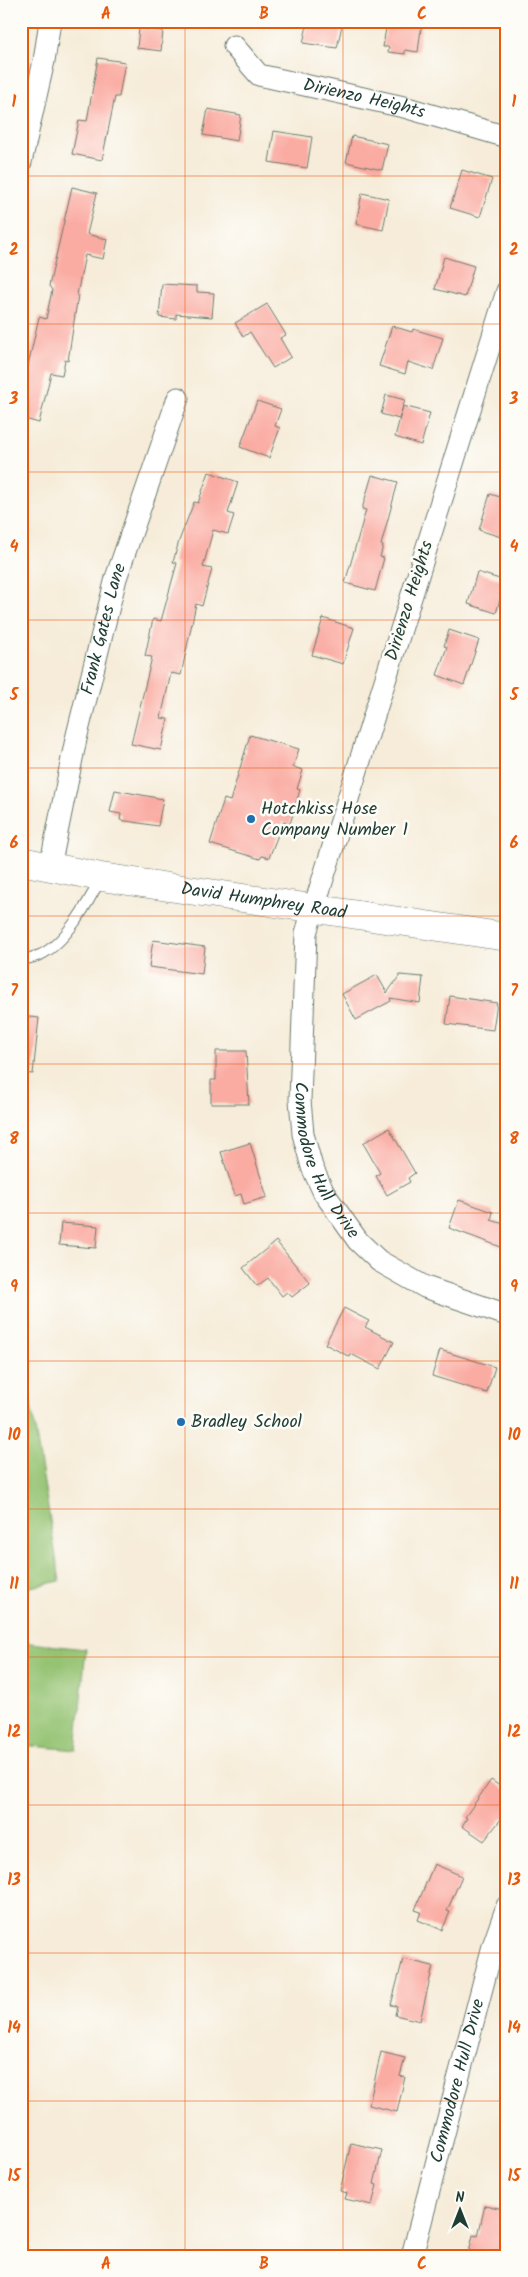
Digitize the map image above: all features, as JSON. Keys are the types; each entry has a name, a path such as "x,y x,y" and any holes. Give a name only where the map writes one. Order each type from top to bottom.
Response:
{"street":[{"path":"21,162 44,61 50,21"},
{"name":"Dirienzo Heights","path":"234,46 259,75 404,107 507,137"},
{"name":"Dirienzo Heights","path":"314,910 507,291"},
{"name":"Frank Gates Lane","path":"50,867 76,739 116,578 178,398"},
{"name":"David Humphrey Road","path":"21,861 101,877 314,910 507,937"},
{"name":"Commodore Hull Drive","path":"314,910 306,933 300,1100 302,1134 312,1167 324,1193 358,1241 379,1261 425,1287 507,1315"},
{"name":"Commodore Hull Drive","path":"412,2256 493,1946 507,1906"}],"lane":[{"path":"21,960 41,954 64,936 87,906 101,877"}],"green space":[{"path":"21,1343 60,1581 21,1589"},
{"path":"21,1642 86,1649 76,1750 21,1745"}],"building":[{"path":"308,21 343,21 337,48 303,43"},
{"path":"387,21 422,21 418,52 405,50 405,54 388,52 389,47 383,47"},
{"path":"139,28 163,31 161,51 137,48"},
{"path":"98,58 125,62 119,97 115,97 102,160 72,154 79,120 87,121"},
{"path":"208,109 241,115 237,141 203,135"},
{"path":"274,131 312,137 307,168 269,162"},
{"path":"352,136 388,144 382,170 346,162"},
{"path":"462,170 492,179 480,217 450,208"},
{"path":"72,187 97,193 87,234 107,239 103,259 85,255 77,295 68,361 65,360 62,375 51,373 39,423 21,418 21,382 24,383 39,317 46,319 52,290 49,286"},
{"path":"362,193 389,199 383,230 356,224"},
{"path":"444,257 474,266 465,297 435,289"},
{"path":"162,284 197,286 197,292 214,293 212,317 176,314 176,319 159,317"},
{"path":"267,304 286,335 280,338 291,357 273,368 250,332 243,337 235,323"},
{"path":"392,326 412,332 413,329 443,338 433,370 408,362 405,374 379,366"},
{"path":"386,395 405,400 399,419 381,414"},
{"path":"257,401 281,409 275,426 280,428 269,458 240,447"},
{"path":"403,406 430,413 421,445 395,437"},
{"path":"209,472 238,482 228,513 234,515 228,534 213,530 203,567 212,569 202,606 196,604 181,675 171,673 161,718 168,719 161,750 131,744 152,657 145,656 153,619 161,621 177,563 173,562 179,541 194,502 198,503"},
{"path":"372,475 398,482 381,545 383,546 380,557 384,558 375,591 345,583 366,510 362,509"},
{"path":"490,494 507,499 507,539 479,530"},
{"path":"477,572 506,581 496,613 468,604"},
{"path":"323,618 354,628 343,664 312,655"},
{"path":"449,630 479,640 464,685 437,675 447,647 444,646"},
{"path":"250,735 299,749 293,767 303,770 297,789 300,790 290,824 283,822 269,858 262,856 260,859 210,844 224,799 230,801"},
{"path":"115,790 163,799 158,826 120,820 121,814 110,812"},
{"path":"153,940 205,947 202,974 149,967"},
{"path":"377,975 387,993 400,975 423,977 420,1003 390,998 391,1001 356,1020 342,994"},
{"path":"450,996 497,1003 493,1030 446,1024"},
{"path":"21,1016 39,1018 33,1074 21,1073"},
{"path":"216,1051 246,1051 249,1104 211,1104 211,1080 216,1080"},
{"path":"389,1128 415,1173 408,1178 410,1182 387,1195 376,1176 380,1173 363,1143"},
{"path":"250,1143 267,1197 244,1204 241,1194 235,1196 221,1152"},
{"path":"459,1200 493,1212 491,1220 507,1225 501,1247 449,1228"},
{"path":"61,1223 98,1226 96,1248 59,1245"},
{"path":"276,1241 310,1283 292,1297 287,1292 282,1296 268,1278 257,1286 243,1268"},
{"path":"344,1308 369,1321 365,1327 394,1342 380,1369 351,1354 350,1357 325,1344"},
{"path":"440,1350 495,1367 487,1393 432,1376"},
{"path":"491,1780 507,1791 507,1819 501,1819 484,1841 462,1826 467,1818 465,1817"},
{"path":"434,1864 462,1876 447,1911 450,1912 442,1930 418,1920 421,1912 415,1910"},
{"path":"403,1959 433,1966 420,2021 395,2015 397,2006 391,2005"},
{"path":"381,2052 405,2058 400,2076 405,2077 397,2112 369,2105"},
{"path":"351,2143 382,2150 374,2184 377,2185 372,2205 345,2199 347,2193 340,2191"},
{"path":"485,2205 507,2210 505,2256 468,2256 473,2235 478,2236"}],"place":[{"name":"Hotchkiss Hose Company Number 1","path":"251,819"},
{"name":"Bradley School","path":"181,1422"}]}
